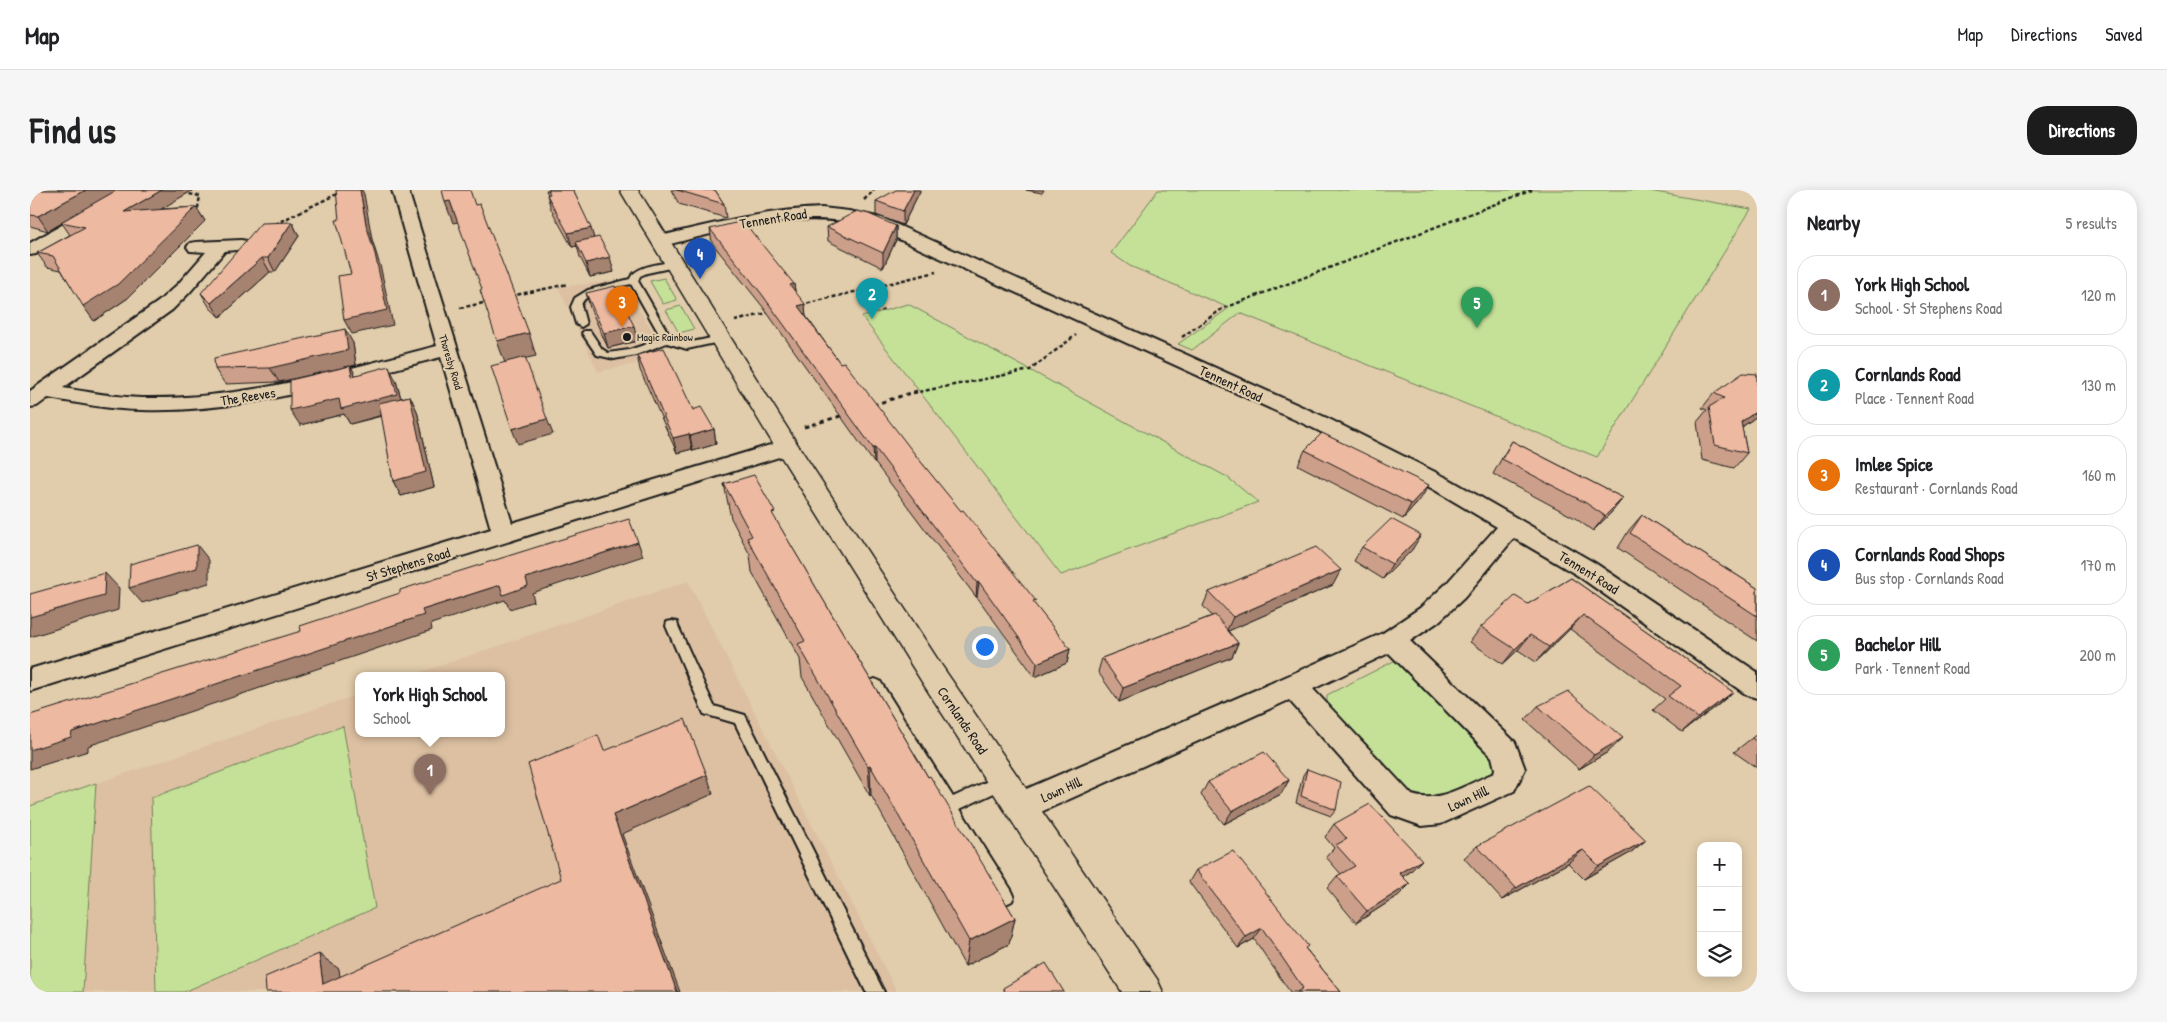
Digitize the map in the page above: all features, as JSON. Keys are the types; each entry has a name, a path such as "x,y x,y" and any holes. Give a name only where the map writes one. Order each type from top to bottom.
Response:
{"street":[{"path":"30,250 135,190"},
{"name":"Thoresby Road","path":"400,190 504,534"},
{"name":"Cornlands Road","path":"629,190 783,441 932,674 1144,992"},
{"name":"Tennent Road","path":"662,241 787,213 829,212 849,214 876,222 1094,320 1390,458 1441,484 1594,575 1757,687"},
{"path":"196,247 241,245"},
{"name":"The Reeves","path":"37,396 165,306 184,288 220,246"},
{"name":"The Reeves","path":"37,396 142,404 214,401 292,388 447,349"},
{"name":"St Stephens Road","path":"30,680 504,534 783,441"},
{"name":"Lown Hill","path":"1013,794 1293,686 1392,640 1429,615 1455,591 1512,525"},
{"name":"Lown Hill","path":"1293,686 1402,805 1422,812 1441,810 1504,782 1510,769 1505,751 1392,640"}],"lane":[{"path":"676,264 644,271 636,275 634,282 667,340 678,345 687,346 717,333"},
{"path":"581,324 575,306 578,298 585,292 634,282"},
{"path":"587,333 600,353 608,357 618,357 667,340"},
{"path":"672,626 709,710 740,720 875,992"},
{"path":"874,685 1006,896"},
{"path":"950,806 1013,794"}],"path":[{"path":"1176,342 1222,309 1532,190"},
{"path":"241,245 258,232 344,191"},
{"path":"181,193 200,196 192,239 196,247"},
{"path":"799,306 970,264"},
{"path":"511,296 557,285 577,283"},
{"path":"866,289 883,311"},
{"path":"437,314 493,300"},
{"path":"717,333 780,310"},
{"path":"872,406 919,391 1030,370 1094,320"},
{"path":"783,441 844,414"}],"shaded area":[{"path":"620,280 669,356 598,372 558,287"},
{"path":"688,581 897,992 30,992 30,806 355,695 355,737 505,737 505,672 422,672"}],"green space":[{"path":"1158,190 1644,190 1751,209 1597,457 1240,313 1192,350 1178,344 1229,308 1130,266 1111,253"},
{"path":"664,278 677,300 663,304 650,281"},
{"path":"908,304 1227,477 1258,502 1061,575 862,317"},
{"path":"681,306 694,329 679,333 666,310"},
{"path":"1394,661 1410,666 1498,757 1498,771 1429,803 1407,798 1327,706 1327,695"},
{"path":"343,726 375,908 184,992 156,992 151,798"},
{"path":"96,783 83,992 30,992 30,806"}],"building":[{"path":"30,190 86,190 38,216 30,215"},
{"path":"117,190 162,190 124,212 196,207 118,284 83,306 53,256 37,253 85,227 61,222"},
{"path":"336,190 360,190 366,224 375,254 387,310 344,320 338,276 351,274 336,220 339,220"},
{"path":"442,190 470,190 475,205 480,204 529,333 497,341 480,290 482,289 450,201 445,202"},
{"path":"548,190 573,190 591,228 568,233 547,195 550,194"},
{"path":"677,190 715,190 724,204"},
{"path":"896,190 914,190 903,211 876,201"},
{"path":"857,211 869,214 896,226 883,253 827,227"},
{"path":"743,221 794,284 790,285 805,304 798,306 840,363 844,362 917,457 961,511 963,510 1036,601 1033,602 1070,649 1037,663 979,582 977,583 875,448 873,448 761,293 710,229"},
{"path":"292,222 268,258 262,258 211,303 201,293 261,223"},
{"path":"599,237 610,257 586,263 576,242"},
{"path":"615,286 634,326 604,333 586,293"},
{"path":"345,329 348,350 270,368 215,369 214,358"},
{"path":"664,348 693,410 701,407 714,429 690,436 689,434 673,438 637,355"},
{"path":"525,357 547,419 512,429 491,366"},
{"path":"350,366 352,376 389,366 397,394 341,409 339,399 290,410 290,380"},
{"path":"1743,373 1757,374 1757,411 1741,422 1747,453 1715,445 1709,407 1724,398 1714,393"},
{"path":"410,396 426,472 393,481 379,403"},
{"path":"1322,433 1429,485 1411,504 1305,450"},
{"path":"1512,441 1623,498 1605,516 1586,503 1502,459"},
{"path":"754,475 775,512 772,513 928,777 930,776 1015,918 969,941 870,765 868,766 798,644 805,641 747,538 752,536 724,484"},
{"path":"1642,515 1757,588 1757,616 1630,533"},
{"path":"629,519 638,542 526,578 528,586 503,595 500,585 422,610 424,615 72,732 71,737 30,750 30,715 301,631 300,626 400,593 400,590"},
{"path":"1391,519 1421,535 1392,564 1362,547"},
{"path":"197,545 197,568 129,588 130,564"},
{"path":"1316,547 1341,570 1233,617 1209,592"},
{"path":"105,573 104,596 30,617 30,594"},
{"path":"1571,578 1733,692 1698,718 1668,696 1681,686 1583,615 1549,647 1530,635 1515,649 1481,627 1515,596 1528,604"},
{"path":"1215,615 1238,643 1123,688 1102,658"},
{"path":"1568,691 1623,738 1594,755 1538,706"},
{"path":"685,719 707,775 613,815 677,992 266,992 265,977 319,954 323,984 561,879 528,764 598,735 604,751"},
{"path":"1757,734 1757,742 1752,738"},
{"path":"1264,752 1289,780 1232,811 1208,782"},
{"path":"1307,769 1341,782 1336,810 1301,796"},
{"path":"1589,786 1646,840 1599,866 1583,850 1516,888 1477,846"},
{"path":"1370,804 1422,860 1399,873 1410,884 1367,911 1337,876 1355,866 1336,845 1347,839 1334,824"},
{"path":"1233,851 1308,946 1305,948 1341,992 1297,992 1303,988 1262,928 1246,937 1196,870"},
{"path":"1046,963 1064,992 1005,992 1003,988"}],"place":[{"name":"Cornlands Road Shops","path":"700,279"},
{"name":"Cornlands Road","path":"872,319"},
{"name":"Imlee Spice","path":"622,327"},
{"name":"Bachelor Hill","path":"1477,328"},
{"name":"Magic Rainbow","path":"627,337"},
{"name":"York High School","path":"430,795"}]}
